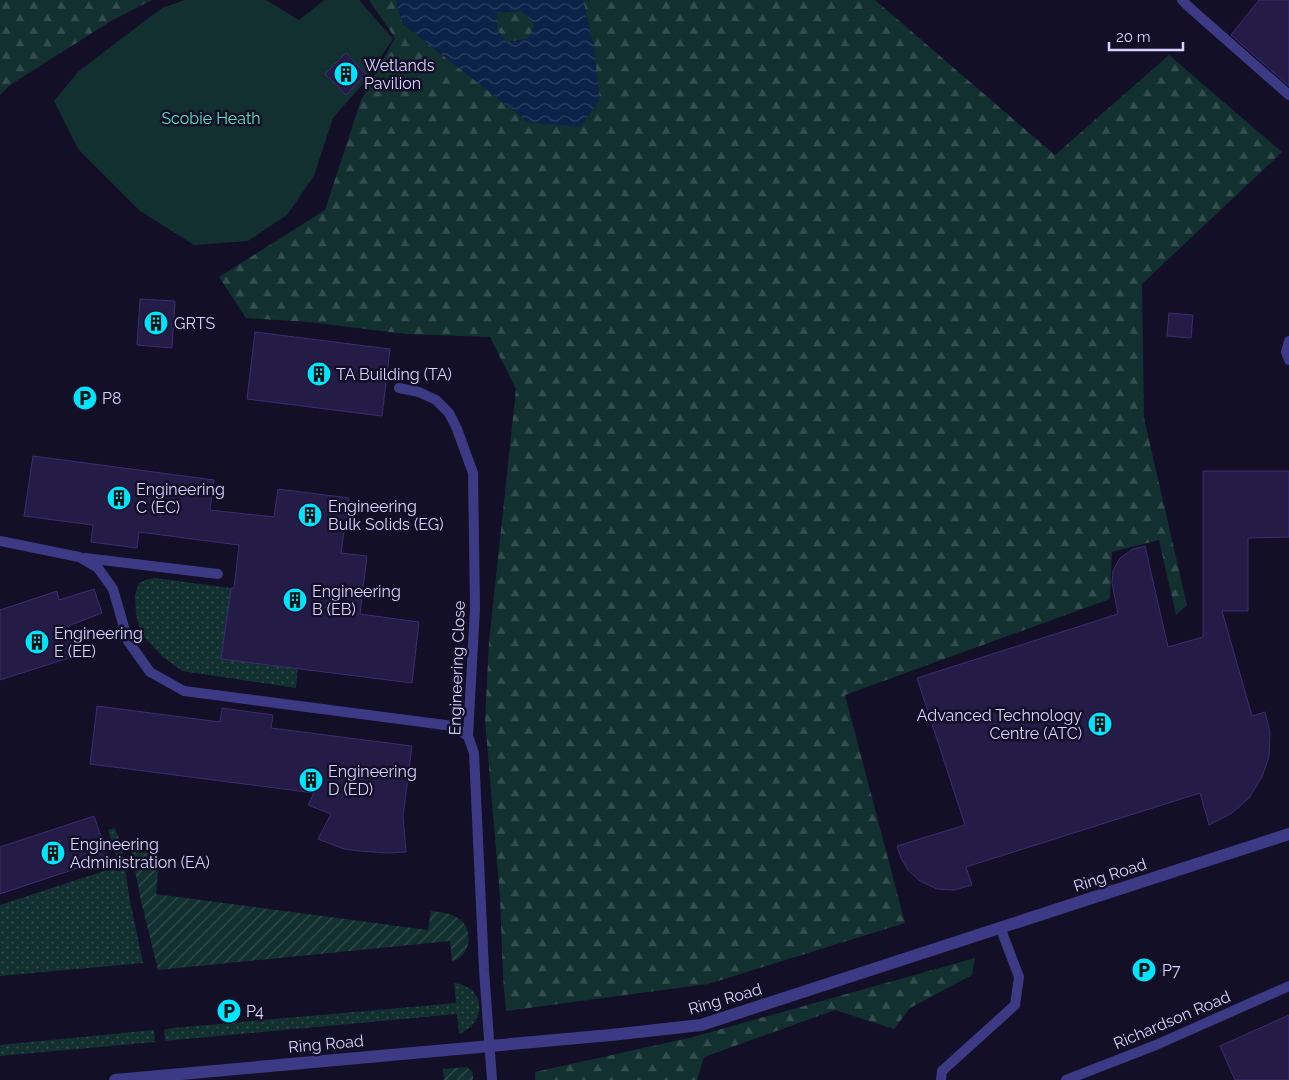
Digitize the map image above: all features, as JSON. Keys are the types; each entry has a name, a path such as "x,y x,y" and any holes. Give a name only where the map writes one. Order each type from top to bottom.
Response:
{"street":[{"name":"Ring Road","path":"115,1080 602,1036 701,1025 1289,834"}],"lane":[{"path":"1182,0 1289,95"},
{"path":"1289,341 1286,352 1289,360"},
{"name":"Engineering Close","path":"399,388 419,392 436,400 449,413 457,429 472,473 475,608 468,736 474,753 484,970 492,1080"},
{"path":"0,541 79,557 218,574"},
{"path":"79,557 98,568 113,589 128,641 150,672 184,690 453,726 468,736"},
{"path":"940,1080 942,1071 1015,1005 1019,977 1000,927"},
{"name":"Richardson Road","path":"1066,1080 1156,1045 1289,986"}],"green space":[{"path":"0,0 152,0 111,21 10,85 0,95"},
{"name":"Scobie Heath","path":"185,0 266,0 299,20 324,0 359,0 393,39 362,85 333,118 314,176 287,215 248,241 194,245 140,211 78,149 54,101 78,72 162,8"},
{"path":"369,0 396,0 403,24 528,122 594,49 583,0 875,0 1055,155 1169,55 1282,152 1142,284 1144,418 1187,605 1176,615 1159,540 1112,552 1110,599 845,695 905,923 708,984 506,1011 500,897 485,720 489,642 516,389 490,337 406,334 308,322 246,318 219,277 325,210 361,100 395,38"},
{"path":"522,11 535,25 528,39 508,42 497,30 497,12"},
{"path":"155,578 231,588 222,659 298,669 296,688 182,671 163,657 141,634 136,615 135,595 139,583"},
{"path":"115,828 121,844 130,901 143,963 0,976 0,905 119,866 108,830"},
{"path":"133,842 159,862 156,894 428,930 431,911 441,912 455,916 463,922 467,928 467,948 464,954 452,961 450,941 158,970 141,901 130,844"},
{"path":"975,958 972,975 910,1008 894,1029 835,1010 704,1057 697,1080 535,1080 535,1072 693,1037"},
{"path":"454,983 465,986 472,991 477,998 479,1006 479,1014 475,1022 459,1034 457,1014 165,1041 164,1030 173,1028 456,1003"},
{"path":"154,1030 155,1042 0,1056 0,1045"},
{"path":"467,1067 473,1072 473,1080 444,1080 443,1069"}],"water":[{"path":"396,0 583,0 594,49 600,100 580,127 528,122 403,24","holes":["522,11 535,25 528,39 508,42 497,30 497,12"]}],"building":[{"path":"1259,0 1289,0 1289,86 1231,35"},
{"name":"Wetlands Pavilion","path":"346,53 366,74 346,95 325,74"},
{"name":"GRTS","path":"140,299 175,301 172,348 137,345"},
{"path":"1169,313 1193,315 1191,338 1167,336"},
{"name":"TA Building (TA)","path":"255,332 390,349 382,416 247,399"},
{"path":"33,456 214,480 210,510 274,517 278,489 349,498 341,553 367,556 360,614 419,622 412,683 221,659 231,588 234,588 239,545 139,532 137,548 91,542 93,525 24,516"},
{"name":"Advanced Technology Centre (ATC)","path":"1203,471 1289,471 1289,537 1248,538 1248,611 1222,611 1252,716 1265,712 1270,732 1269,757 1262,777 1249,798 1232,813 1209,825 1200,793 966,867 972,885 954,890 937,889 920,881 908,870 897,846 965,825 917,678 1118,614 1112,583 1113,571 1120,558 1133,549 1145,546 1168,647 1203,637"},
{"name":"Engineering E (EE)","path":"94,589 102,613 68,626 78,655 0,680 0,610 57,591 59,600"},
{"name":"Engineering D (ED)","path":"97,706 220,722 222,708 273,715 271,728 412,746 403,816 406,852 389,853 344,849 318,839 331,814 308,805 314,793 90,764"},
{"name":"Engineering Administration (EA)","path":"94,816 108,858 0,894 0,847"},
{"path":"1289,1015 1289,1080 1235,1080 1220,1046"}],"place":[{"name":"Wetlands Pavilion","path":"346,74"},
{"name":"GRTS","path":"156,323"},
{"name":"TA Building (TA)","path":"319,374"},
{"name":"P8","path":"85,398"},
{"name":"Engineering C (EC)","path":"119,498"},
{"name":"Engineering Bulk Solids (EG)","path":"310,515"},
{"name":"Engineering B (EB)","path":"295,600"},
{"name":"Engineering E (EE)","path":"37,642"},
{"name":"Advanced Technology Centre (ATC)","path":"1100,724"},
{"name":"Engineering D (ED)","path":"311,780"},
{"name":"Engineering Administration (EA)","path":"53,853"},
{"name":"P7","path":"1144,970"},
{"name":"P4","path":"229,1011"}]}
